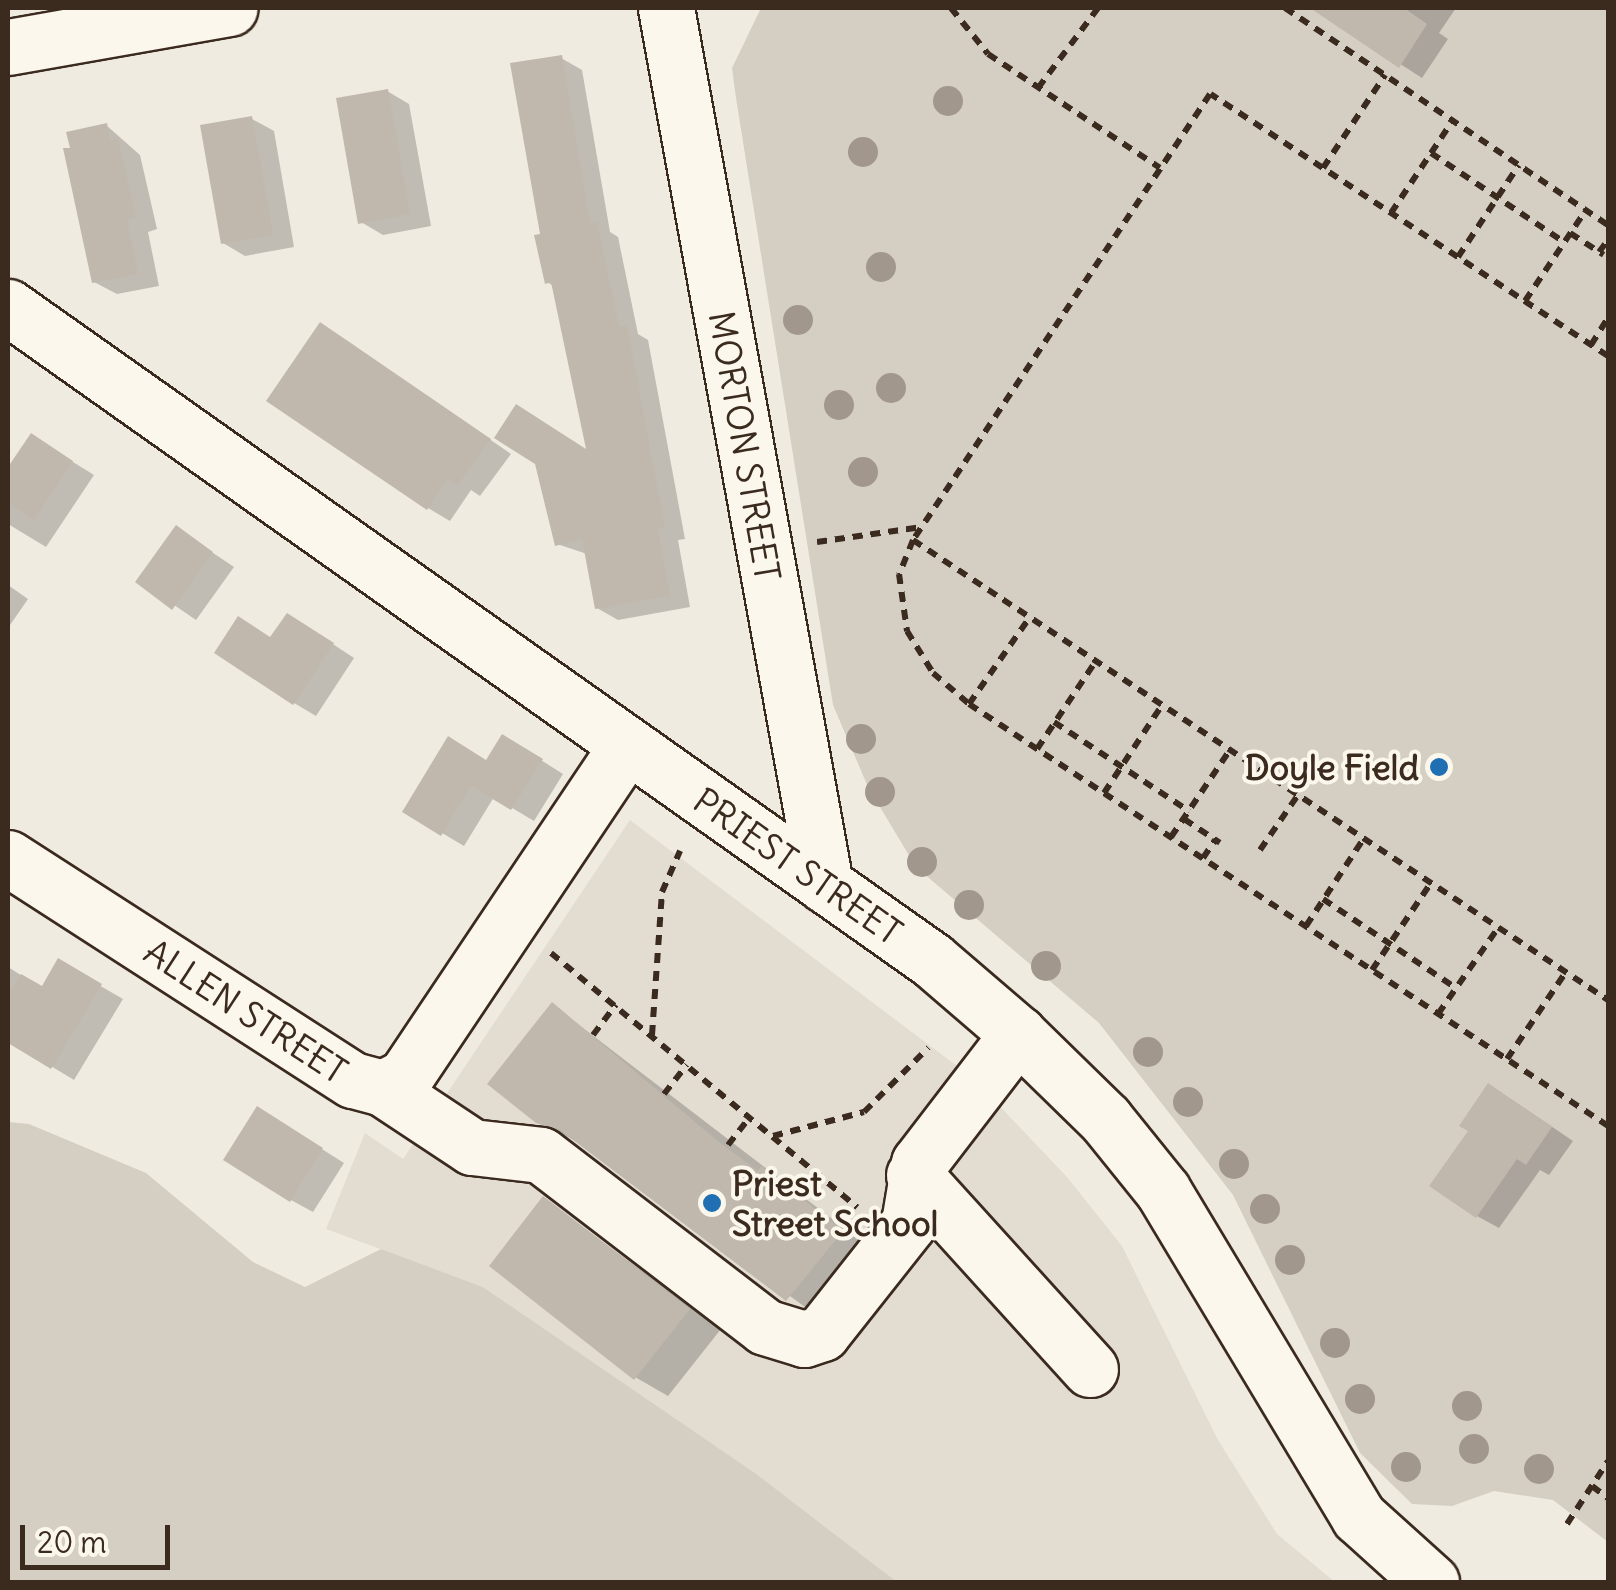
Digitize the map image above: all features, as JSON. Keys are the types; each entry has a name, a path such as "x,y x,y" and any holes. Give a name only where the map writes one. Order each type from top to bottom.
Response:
{"street":[{"path":"8,47 230,8"},
{"name":"MORTON STREET","path":"666,8 825,885"},
{"name":"PRIEST STREET","path":"8,307 932,960 1018,1034 1105,1119 1163,1191 1360,1517 1431,1582"},
{"name":"ALLEN STREET","path":"8,858 353,1080 382,1088 405,1076 627,746"},
{"path":"382,1088 472,1147 541,1155 784,1336 822,1333 897,1239 914,1210 914,1175 1018,1034"},
{"path":"914,1175 1090,1368"}],"path":[{"path":"950,8 988,54 1160,168"},
{"path":"1038,88 1098,8"},
{"path":"1284,8 1608,225"},
{"path":"1323,168 1384,74"},
{"path":"1608,356 1210,94 912,540 900,574 901,612 916,650 969,704 1608,1126"},
{"path":"1390,213 1452,120"},
{"path":"1431,152 1564,242"},
{"path":"1458,257 1520,165"},
{"path":"1525,301 1586,210"},
{"path":"1570,233 1601,253 1608,240"},
{"path":"1591,345 1608,318"},
{"path":"806,544 922,527"},
{"path":"912,540 1608,1000"},
{"path":"969,704 1030,617"},
{"path":"1037,748 1096,661"},
{"path":"1104,793 1162,705"},
{"path":"1054,722 1122,766 1217,842 1203,858"},
{"path":"1171,837 1230,750"},
{"path":"1260,850 1298,794"},
{"path":"1306,926 1364,838"},
{"path":"652,1036 662,892 680,852"},
{"path":"1372,970 1431,882"},
{"path":"1323,899 1456,988"},
{"path":"512,918 897,1239"},
{"path":"1438,1014 1498,928"},
{"path":"1507,1059 1566,972"},
{"path":"593,1035 616,1005"},
{"path":"772,1136 864,1112 928,1048"},
{"path":"664,1094 687,1065"},
{"path":"728,1145 750,1117"},
{"path":"802,1198 820,1176"},
{"path":"1568,1524 1608,1461"},
{"path":"1592,1486 1608,1498"}],"shaded area":[{"name":"Doyle Field","path":"761,8 1608,8 1608,1542 1553,1500 1494,1491 1452,1506 1412,1504 1360,1453 1233,1195 1099,1023 916,867 868,787 833,705 736,98 732,68"},
{"name":"Priest Street School","path":"630,820 973,1078 1067,1177 1122,1246 1218,1440 1277,1534 1335,1582 897,1582 755,1473 483,1287 326,1229 365,1133 403,1159"},
{"path":"8,1122 29,1124 146,1173 253,1262 305,1287 381,1249 483,1287 755,1473 897,1582 8,1582"}],"building":[{"path":"1310,8 1404,8 1427,24 1399,68"},
{"path":"562,55 590,223 597,222 619,327 627,325 665,527 658,529 670,596 595,609 582,539 555,546 535,464 494,438 516,404 586,449 551,282 545,284 534,235 540,234 510,63"},
{"path":"388,89 410,214 358,224 336,98"},
{"path":"252,116 273,235 221,244 200,125"},
{"path":"107,123 110,141 118,139 136,217 127,220 138,274 92,283 63,148 70,148 66,132"},
{"path":"320,322 491,439 457,486 448,479 427,510 266,401"},
{"path":"31,433 73,461 34,520 8,502 8,467"},
{"path":"176,525 213,552 172,610 135,582"},
{"path":"287,613 334,643 293,705 214,653 238,616 270,637"},
{"path":"502,734 543,759 511,810 471,786 441,836 402,812 448,736 486,760"},
{"path":"58,958 102,984 51,1069 8,1043 8,996 21,974 42,986"},
{"name":"Priest Street School","path":"552,1002 719,1142 758,1171 761,1166 843,1231 786,1301 560,1130 536,1123 487,1084"},
{"path":"1488,1083 1552,1127 1526,1165 1517,1159 1476,1218 1429,1186 1468,1131 1459,1126"},
{"path":"257,1106 323,1148 290,1202 223,1160"},
{"path":"543,1196 690,1309 634,1380 489,1266"}],"place":[{"name":"Doyle Field","path":"1439,767"},
{"name":"Priest Street School","path":"712,1203"}]}
